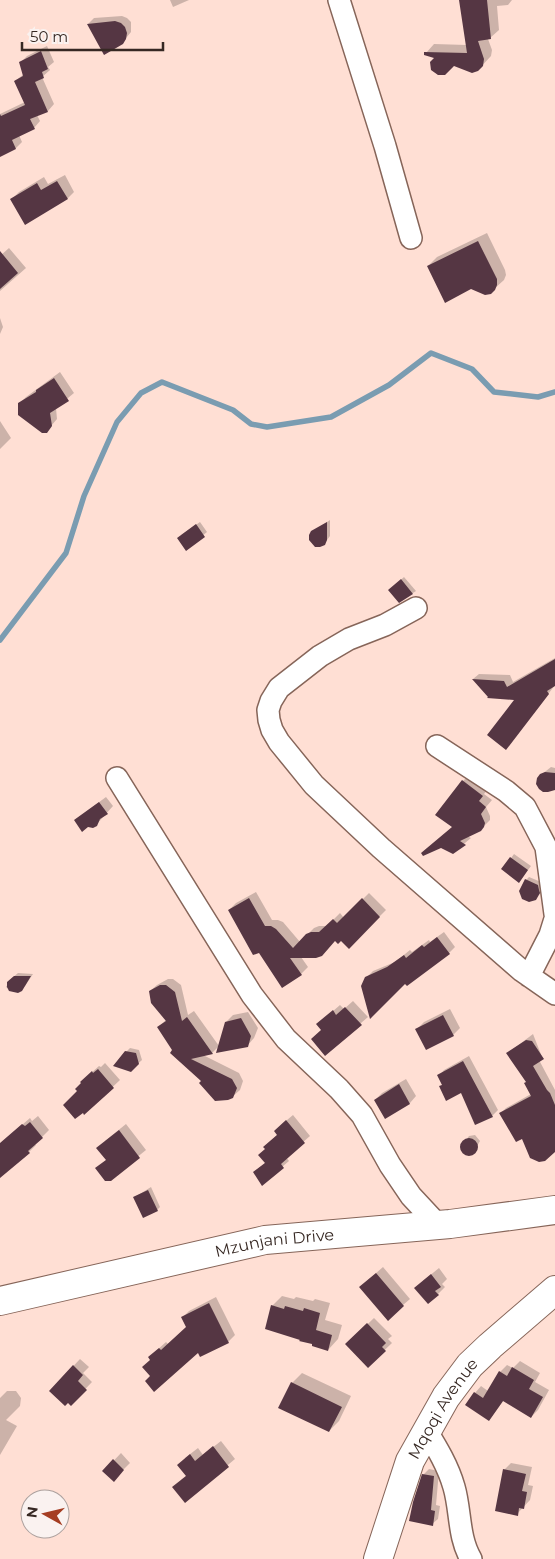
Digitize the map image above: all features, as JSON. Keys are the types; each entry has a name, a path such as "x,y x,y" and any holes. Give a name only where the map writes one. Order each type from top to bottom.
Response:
{"main road":[{"name":"Mzunjani Drive","path":"0,1301 265,1240 438,1225 555,1210"},
{"name":"Mqoqi Avenue","path":"378,1559 410,1461 446,1397 470,1365 555,1290"}],"street":[{"path":"339,0 385,146 411,238"},
{"path":"416,608 386,625 349,640 320,656 279,688 268,710 269,720 279,742 314,785 448,909 529,976 555,994"},
{"path":"437,746 506,791 525,807 546,847 555,914"},
{"path":"117,778 252,995 286,1039 362,1115 390,1165 411,1196 438,1225"},
{"path":"529,976 550,934 555,919"},
{"path":"426,1430 447,1466 454,1488 466,1550 471,1559"}],"building":[{"path":"459,0 487,0 491,39 478,41 484,59 483,66 478,71 472,73 454,66 445,75 438,75 431,70 430,62 434,58 424,55 424,52 467,53"},
{"path":"115,21 125,27 126,39 123,44 104,55 87,24"},
{"path":"41,51 48,69 42,72 44,78 35,82 48,112 30,119 35,129 12,140 16,149 0,157 0,114 1,116 25,105 14,81 23,76 19,62"},
{"path":"57,181 68,199 25,225 10,199 37,183 41,190"},
{"path":"478,241 497,279 495,290 491,294 485,295 471,289 445,303 427,266"},
{"path":"0,251 18,273 0,289"},
{"path":"54,378 69,401 50,413 52,426 47,433 42,433 18,415 18,403"},
{"path":"327,522 327,540 325,545 315,547 309,540 309,535 311,531"},
{"path":"196,524 205,537 186,551 177,538"},
{"path":"401,579 413,594 399,603 388,590"},
{"path":"555,659 555,686 547,691 549,694 506,750 487,735 514,700 487,698 472,679 504,681 507,687"},
{"path":"545,772 555,773 555,790 543,792 536,784 540,774"},
{"path":"462,780 483,796 479,801 486,807 481,814 485,823 484,827 481,831 460,841 466,845 453,854 441,848 423,856 421,853 452,827 435,815"},
{"path":"99,802 108,814 100,819 97,826 93,828 88,827 82,832 74,820"},
{"path":"510,857 528,870 519,883 501,869"},
{"path":"525,879 538,885 540,893 536,900 529,902 522,899 519,891"},
{"path":"249,898 265,926 271,926 276,929 293,948 306,934 319,932 333,919 337,923 362,898 380,917 349,949 341,941 338,944 335,941 322,956 316,958 290,958 302,975 282,988 259,953 253,955 228,910"},
{"path":"437,937 450,954 407,986 405,984 370,1019 361,986 365,977 387,967 404,955 406,958 422,945 424,947"},
{"path":"14,976 31,976 22,991 18,993 9,991 7,987 7,982"},
{"path":"160,985 166,985 175,992 182,1021 187,1017 213,1054 191,1059 232,1079 237,1088 233,1098 215,1101 199,1083 201,1081 170,1053 172,1050 157,1027 166,1021 151,1003 149,991"},
{"path":"345,1007 362,1025 325,1056 311,1039 321,1030 316,1024 333,1010 336,1015"},
{"path":"443,1015 454,1036 426,1050 415,1029"},
{"path":"241,1018 251,1036 248,1047 216,1053 225,1022"},
{"path":"526,1040 532,1041 544,1059 533,1066 550,1093 555,1105 555,1152 545,1161 539,1162 530,1158 522,1139 516,1142 499,1113 531,1096 524,1083 526,1082 506,1053"},
{"path":"125,1051 136,1053 139,1064 131,1072 113,1066"},
{"path":"463,1061 493,1117 475,1125 461,1093 446,1101 439,1086 442,1085 437,1075"},
{"path":"98,1069 114,1088 84,1115 83,1113 75,1119 63,1105 77,1091 75,1089 80,1082 92,1071 93,1073"},
{"path":"399,1084 410,1104 385,1119 374,1100"},
{"path":"286,1120 305,1143 281,1164 284,1168 262,1186 253,1172 265,1163 258,1155 265,1149 263,1147 277,1135 274,1131"},
{"path":"30,1122 43,1138 28,1151 30,1153 0,1178 0,1143 22,1124 25,1126"},
{"path":"119,1130 140,1158 111,1181 105,1181 95,1168 106,1160 96,1148"},
{"path":"469,1138 475,1141 478,1147 475,1153 469,1156 463,1153 460,1147 463,1141"},
{"path":"148,1190 158,1211 143,1218 133,1197"},
{"path":"376,1273 404,1306 388,1321 359,1287"},
{"path":"431,1274 441,1287 435,1291 439,1295 428,1304 414,1288"},
{"path":"209,1303 229,1343 200,1357 198,1353 154,1392 145,1381 150,1376 142,1367 150,1360 148,1357 159,1348 161,1350 186,1327 181,1317"},
{"path":"271,1305 284,1309 285,1306 303,1311 304,1308 320,1313 316,1330 332,1335 328,1351 265,1329"},
{"path":"367,1323 386,1343 382,1347 386,1351 368,1368 345,1344"},
{"path":"73,1365 83,1375 78,1381 87,1390 71,1406 68,1403 65,1406 49,1391"},
{"path":"512,1367 534,1380 529,1389 543,1397 531,1418 503,1401 489,1421 465,1405 474,1392 483,1398 499,1371 507,1376"},
{"path":"291,1382 342,1407 329,1432 278,1408"},
{"path":"213,1446 229,1467 185,1503 172,1487 186,1476 177,1465 190,1454 195,1461"},
{"path":"113,1459 124,1470 114,1482 102,1471"},
{"path":"503,1469 526,1474 522,1491 527,1492 524,1509 519,1508 518,1516 495,1511"},
{"path":"422,1474 434,1476 431,1510 435,1511 433,1526 409,1521"}],"waterway":[{"path":"0,640 66,553 84,496 117,422 141,393 162,382 233,410 251,424 267,427 331,417 389,385 431,353 472,369 494,392 538,397 555,392"}]}
